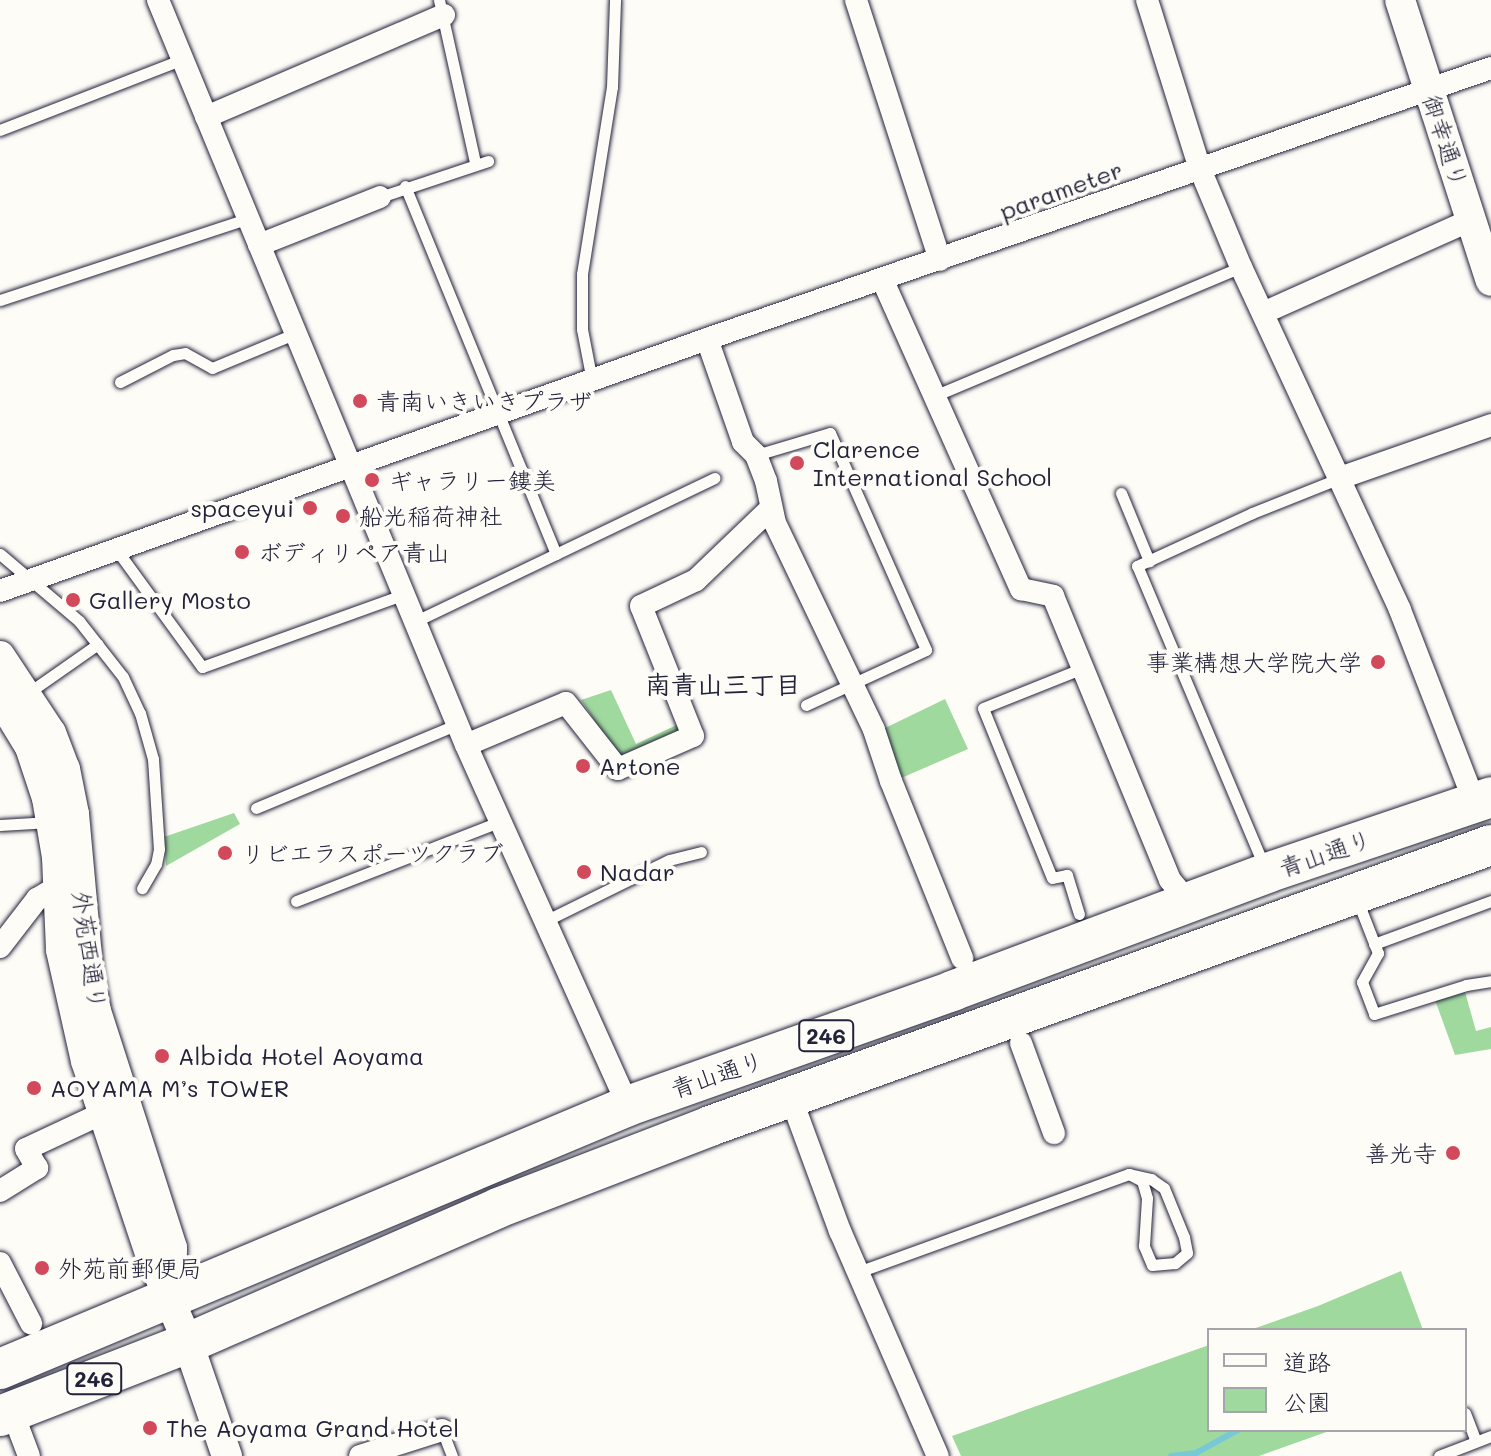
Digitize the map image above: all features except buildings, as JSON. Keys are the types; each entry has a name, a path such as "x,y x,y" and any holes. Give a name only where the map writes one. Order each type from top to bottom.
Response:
{"highway":[{"name":"青山通り","path":"0,1369 171,1300 628,1106 1267,873 1483,800"},
{"name":"青山通り","path":"6,1414 188,1343 498,1208 710,1126 1491,845"},
{"path":"909,1006 933,1018 937,1032 931,1048"}],"main road":[{"name":"御幸通り","path":"1400,0 1491,281"},
{"name":"外苑西通り","path":"0,656 51,822 66,980 103,1113 151,1256 188,1343 227,1456"},
{"name":"外苑西通り","path":"14,696 51,733 65,769 74,814 88,969 96,1011 172,1248 171,1300"}],"street":[{"path":"158,0 466,745 628,1106"},
{"path":"856,0 940,260"},
{"path":"1147,0 1200,169 1241,267 1400,610 1483,800"},
{"path":"206,117 442,8"},
{"name":"parameter","path":"0,591 498,413 645,366 707,339 883,281 1429,87 1491,68"},
{"path":"259,245 380,197"},
{"path":"1263,313 1471,220"},
{"path":"883,281 1021,589 1053,596 1170,880 1180,892 1199,899"},
{"path":"707,339 743,442 756,455 766,481 770,509 874,730 891,781 962,958"},
{"path":"1340,478 1491,425"},
{"path":"466,745 566,703 618,769 693,736 641,606 696,580 770,509"},
{"path":"0,947 37,899 57,887"},
{"path":"1021,1043 1054,1133"},
{"path":"791,1098 858,1272 938,1456"},
{"path":"0,1191 37,1168 26,1149 103,1113"},
{"path":"0,1263 31,1323"},
{"path":"6,1414 29,1456"},
{"path":"360,1456 442,1430"}],"lane":[{"path":"592,381 582,329 582,274 612,87 615,0"},
{"path":"442,8 475,163"},
{"path":"0,130 183,59"},
{"path":"380,197 405,186 488,161"},
{"path":"405,186 556,554"},
{"path":"0,300 246,219"},
{"path":"934,396 1241,267"},
{"path":"120,382 173,355 185,353 212,368 294,334"},
{"path":"756,455 830,433 926,650 806,705"},
{"path":"416,621 715,478"},
{"path":"1267,873 1137,566 1252,513 1340,478"},
{"path":"1121,493 1149,561"},
{"path":"116,549 202,667 405,594"},
{"path":"0,554 79,621 123,677 140,713 153,759 159,849 156,864 142,888"},
{"path":"14,696 98,644"},
{"path":"1079,914 1067,875 1052,878 983,708 1083,668"},
{"path":"256,808 458,724"},
{"path":"0,825 51,822"},
{"path":"296,901 499,822"},
{"path":"543,922 669,860 701,852"},
{"path":"1355,894 1378,953 1362,982 1374,1014 1466,985 1491,981"},
{"path":"1374,944 1491,901"},
{"path":"858,1272 1129,1174 1151,1179 1164,1188 1184,1237 1187,1253 1175,1263 1152,1265 1144,1246 1147,1198 1142,1181 1129,1174"},
{"path":"1467,1418 1476,1441"},
{"path":"442,1430 452,1456"},
{"path":"1439,1456 1491,1436"}],"green space":[{"path":"611,690 636,744 681,723 685,733 620,759 581,700"},
{"path":"945,699 968,749 899,779 881,730"},
{"path":"234,813 240,824 166,866 164,837"},
{"path":"1465,992 1476,1031 1491,1027 1491,1049 1455,1055 1435,1000"},
{"path":"1401,1271 1422,1328 1256,1328"},
{"path":"1207,1346 1207,1432 1326,1432 1259,1456 961,1456 952,1436"}],"waterway":[{"path":"1171,1456 1196,1453 1234,1432"}],"place":[{"name":"青南いきいきプラザ","path":"360,401"},
{"name":"Clarence International School","path":"797,463"},
{"name":"ギャラリー鏤美","path":"372,480"},
{"name":"spaceyui","path":"310,508"},
{"name":"船光稲荷神社","path":"343,516"},
{"name":"ボディリペア青山","path":"242,552"},
{"name":"Gallery Mosto","path":"73,600"},
{"name":"事業構想大学院大学","path":"1378,662"},
{"name":"Artone","path":"583,766"},
{"name":"リビエラスポーツクラブ","path":"225,853"},
{"name":"Nadar","path":"584,872"},
{"name":"Albida Hotel Aoyama","path":"162,1056"},
{"name":"AOYAMA M’s TOWER","path":"34,1088"},
{"name":"善光寺","path":"1453,1153"},
{"name":"外苑前郵便局","path":"42,1268"},
{"name":"The Aoyama Grand Hotel","path":"150,1428"}],"district":[{"name":"南青山三丁目","path":"723,685"}]}
